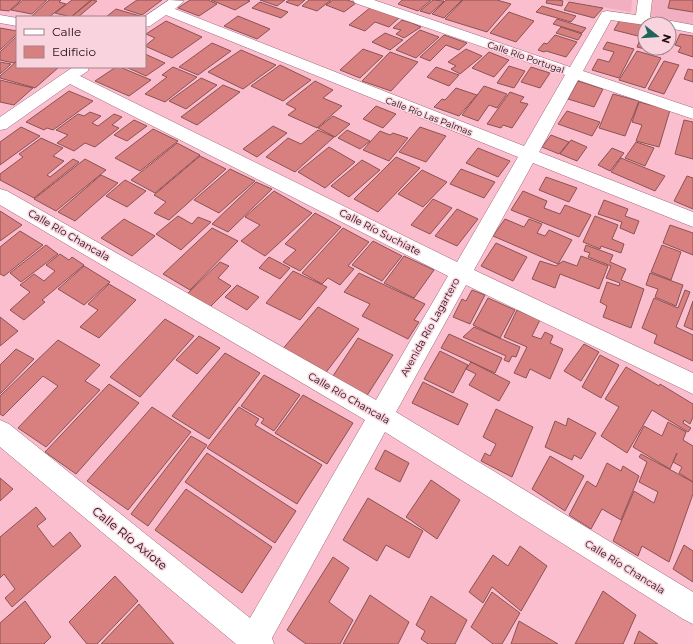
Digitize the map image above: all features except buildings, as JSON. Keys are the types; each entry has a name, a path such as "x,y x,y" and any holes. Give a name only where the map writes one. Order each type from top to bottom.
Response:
{"street":[{"name":"Calle Río Portugal","path":"360,0 693,114"},
{"path":"643,16 645,0"},
{"path":"146,22 172,5"},
{"name":"Calle Río Las Palmas","path":"172,5 527,154 693,220"},
{"name":"Avenida Río Lagartero","path":"257,642 460,273 607,15 637,19"},
{"path":"0,19 16,22"},
{"path":"677,25 693,29"},
{"path":"3,120 76,72"},
{"name":"Calle Río Suchiate","path":"76,72 460,273 693,384"},
{"name":"Calle Río Chancala","path":"0,196 381,416 693,609"},
{"name":"Calle Río Axiote","path":"0,432 257,642"}],"shaded area":[{"path":"561,0 632,0 631,12"},
{"path":"653,0 693,0 693,25 677,21 677,16 651,15"}]}
